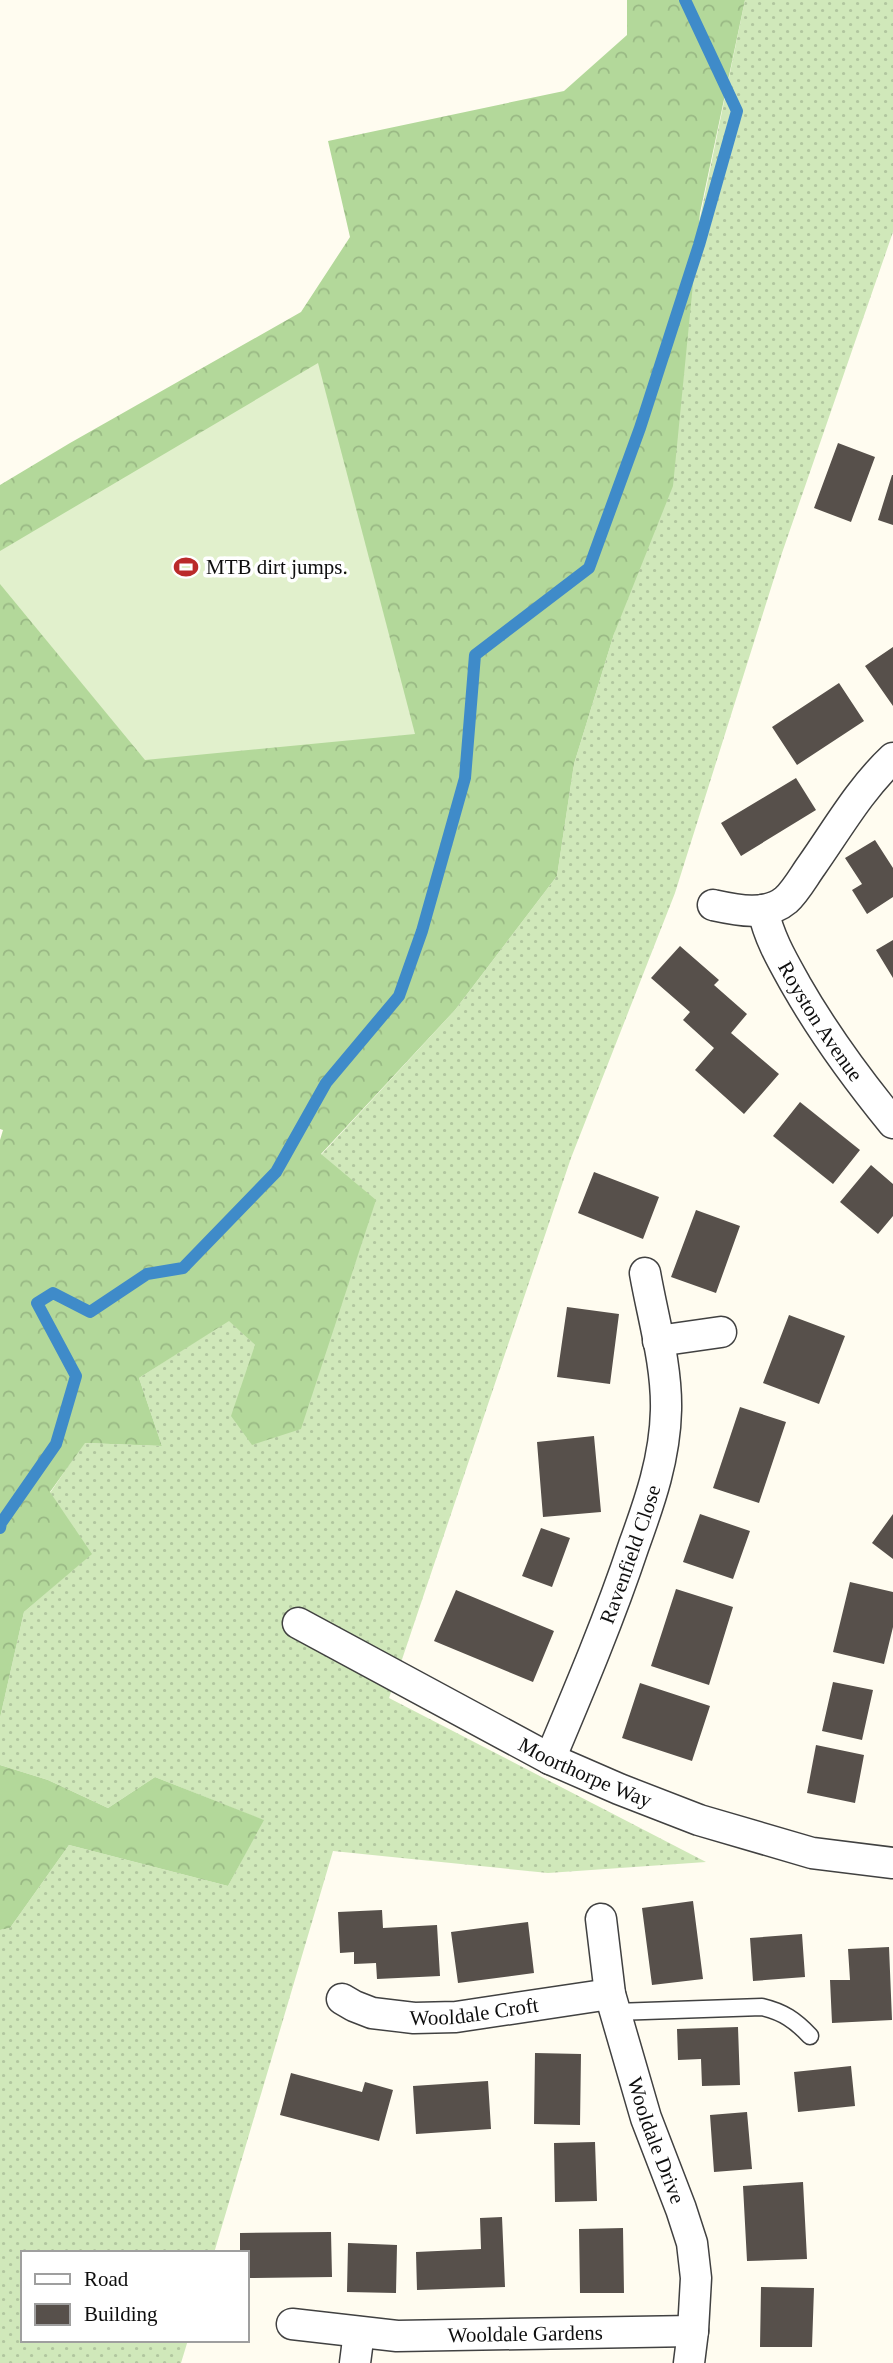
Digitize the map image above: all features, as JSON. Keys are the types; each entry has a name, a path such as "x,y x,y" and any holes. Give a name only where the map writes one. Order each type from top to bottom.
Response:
{"street":[{"path":"713,905 740,911 763,910 785,901 876,774 893,758"},
{"name":"Royston Avenue","path":"763,910 767,932 815,1017 839,1054 893,1123"},
{"name":"Ravenfield Close","path":"550,1759 612,1609 656,1482 666,1408 664,1372 645,1273"},
{"path":"658,1341 721,1332"},
{"name":"Moorthorpe Way","path":"298,1623 550,1759 619,1789 699,1820 812,1853 893,1863"},
{"name":"Wooldale Drive","path":"601,1919 612,2003 646,2118 692,2244 696,2278 689,2363"},
{"name":"Wooldale Croft","path":"342,1999 372,2013 414,2018 612,2003"},
{"name":"Wooldale Gardens","path":"292,2324 359,2332 440,2336 693,2331"},
{"path":"355,2363 359,2332"}],"lane":[{"path":"612,2003 762,2007 781,2012 810,2036"}],"green space":[{"path":"627,0 745,0 700,213 673,486 614,634 574,764 557,876 455,1010 321,1154 376,1200 301,1429 252,1445 231,1416 255,1345 229,1321 139,1378 162,1446 85,1443 50,1492 92,1554 24,1612 0,1718 0,1140 3,1130 0,1129 0,485 301,312 350,237 328,141 564,91 627,35"},
{"path":"745,0 893,0 893,232 782,553 675,893 571,1158 389,1698 706,1862 548,1873 333,1851 215,2251 21,2251 21,2342 187,2342 181,2363 0,2363 0,1930 10,1928 69,1845 228,1886 263,1820 155,1777 108,1808 48,1780 0,1765 0,1718 24,1612 91,1554 50,1493 84,1443 162,1446 139,1378 229,1320 255,1345 321,1155 455,1010 557,876 574,764 614,634"},
{"name":"MTB dirt jumps.","path":"318,363 415,734 145,760 0,584 0,551"},
{"path":"0,1765 48,1780 108,1808 155,1777 264,1820 228,1886 69,1845 10,1928 0,1930"}],"building":[{"path":"838,443 875,457 851,522 814,508"},
{"path":"893,475 893,525 878,520"},
{"path":"893,647 893,706 865,666"},
{"path":"839,683 864,721 797,765 772,727"},
{"path":"796,778 816,810 741,856 721,823"},
{"path":"875,840 893,868 893,897 867,914 852,890 862,884 845,858"},
{"path":"893,940 893,978 876,950"},
{"path":"680,946 719,980 714,985 747,1014 731,1033 779,1074 744,1114 695,1070 714,1048 683,1020 690,1012 651,978"},
{"path":"800,1102 860,1150 833,1184 773,1136"},
{"path":"871,1165 893,1184 893,1216 878,1234 840,1202"},
{"path":"594,1172 659,1197 643,1239 578,1213"},
{"path":"696,1210 740,1226 716,1293 671,1277"},
{"path":"567,1307 619,1314 610,1384 557,1377"},
{"path":"789,1315 845,1336 819,1404 763,1383"},
{"path":"740,1407 786,1422 759,1503 713,1488"},
{"path":"594,1436 601,1512 543,1517 537,1442"},
{"path":"700,1514 750,1531 733,1579 683,1562"},
{"path":"893,1514 893,1559 872,1543"},
{"path":"541,1528 570,1538 552,1587 522,1576"},
{"path":"850,1582 893,1592 893,1627 884,1664 833,1652"},
{"path":"676,1589 733,1607 709,1685 651,1666"},
{"path":"456,1590 554,1631 533,1682 434,1641"},
{"path":"833,1682 873,1690 862,1740 822,1731"},
{"path":"640,1683 710,1706 692,1761 622,1738"},
{"path":"816,1745 864,1755 855,1803 807,1793"},
{"path":"693,1901 703,1979 652,1985 642,1908"},
{"path":"382,1910 383,1928 437,1925 440,1976 377,1979 376,1963 354,1964 354,1952 340,1953 338,1912"},
{"path":"528,1922 534,1973 458,1983 451,1932"},
{"path":"802,1934 805,1977 753,1981 750,1938"},
{"path":"889,1947 892,2020 832,2023 830,1980 850,1980 848,1949"},
{"path":"738,2027 740,2085 702,2086 701,2059 678,2060 677,2029"},
{"path":"535,2053 581,2054 580,2125 534,2124"},
{"path":"851,2066 855,2106 798,2112 794,2072"},
{"path":"291,2073 362,2092 365,2082 393,2090 379,2141 280,2115"},
{"path":"488,2081 491,2129 416,2134 413,2086"},
{"path":"747,2112 752,2169 714,2172 710,2115"},
{"path":"595,2142 597,2201 555,2202 554,2143"},
{"path":"803,2182 807,2259 747,2261 743,2186"},
{"path":"502,2217 505,2287 417,2290 416,2252 481,2249 480,2218"},
{"path":"623,2228 624,2293 580,2293 579,2229"},
{"path":"331,2232 332,2277 248,2278 248,2251 240,2251 240,2233"},
{"path":"348,2243 397,2245 396,2293 347,2292"},
{"path":"761,2287 814,2288 812,2347 760,2347"}],"waterway":[{"path":"0,1528 56,1444 76,1376 37,1303 53,1293 90,1312 147,1274 183,1268 276,1172 326,1083 399,996 422,931 465,778 475,655 589,568 640,428 699,245 737,111 685,0"}],"place":[{"name":"MTB dirt jumps.","path":"186,567"}]}
